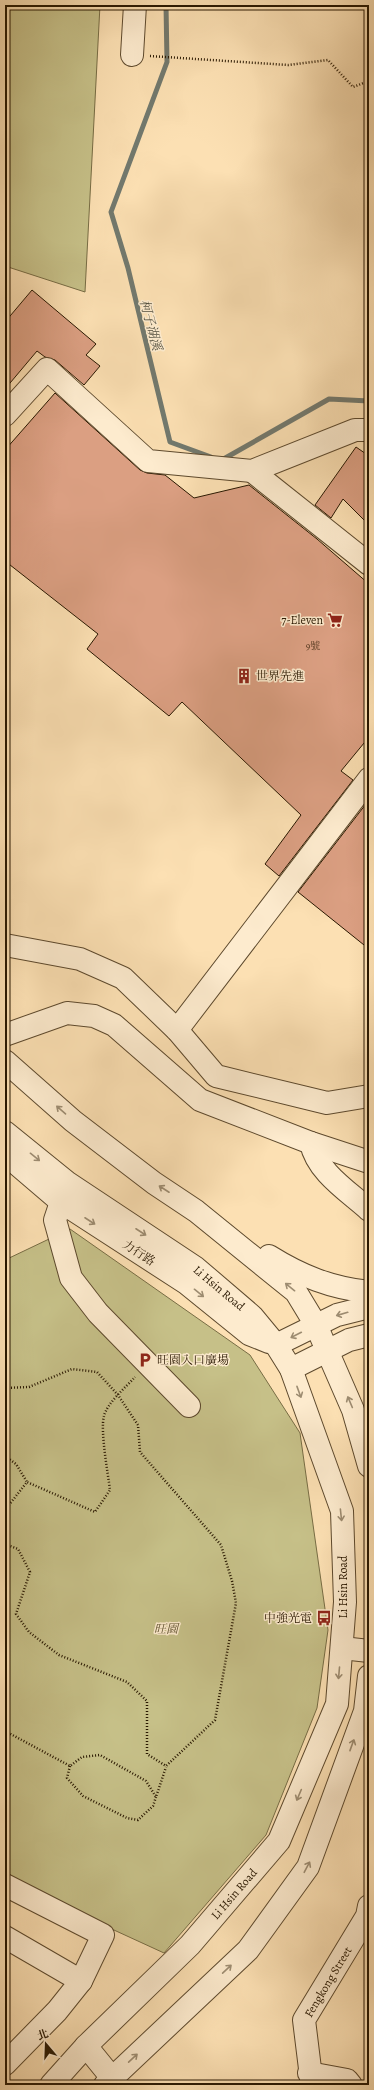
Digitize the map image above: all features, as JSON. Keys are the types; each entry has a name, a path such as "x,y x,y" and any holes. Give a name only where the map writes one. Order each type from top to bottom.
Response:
{"street":[{"path":"132,55 135,5"},
{"path":"5,415 47,369 148,461 252,471 355,430 369,430"},
{"path":"252,471 369,564"},
{"path":"177,1030 369,779"},
{"path":"5,945 80,959 123,978 177,1030 216,1076 327,1103 369,1096"},
{"path":"5,1035 67,1013 94,1016 114,1025 200,1100 369,1162"},
{"path":"8,1060 73,1121 154,1183 196,1211 286,1267 329,1286 369,1292"},
{"name":"Li Hsin Road","path":"5,1132 68,1183 196,1268 252,1316 276,1345 291,1369 342,1511 345,1602 337,1704 279,1841 190,1945 86,2046 51,2085"},
{"path":"311,1142 314,1154 330,1175 369,1210"},
{"name":"力行路","path":"5,1154 61,1202 186,1283 249,1334 276,1345"},
{"path":"61,1202 54,1220 71,1278 98,1314 189,1406"},
{"path":"196,1211 296,1292 316,1325 353,1410 369,1466"},
{"path":"276,1345 337,1315 369,1307"},
{"path":"291,1369 349,1340 369,1335"},
{"path":"369,1420 367,1433 369,1455"},
{"path":"342,1648 369,1651"},
{"path":"86,2046 108,2081 248,1950 308,1867 367,1712 369,1676"},
{"path":"337,1704 367,1712"},
{"path":"5,1885 103,1935 81,1981 57,2012 5,2064"},
{"name":"Fengkong Street","path":"311,2079 304,2020 367,1916 369,1906"},
{"path":"5,1937 81,1981"},
{"path":"311,2079 347,2080 351,2085"}],"path":[{"path":"132,55 288,65 328,60 353,87 369,81"},
{"path":"5,1456 16,1464 27,1482 95,1512 110,1490 104,1440 104,1416 118,1395 148,1364"},
{"path":"5,1388 29,1386 72,1369 97,1372 118,1395 138,1424 140,1452 221,1545 232,1581 236,1603 215,1720 166,1766 156,1797 153,1806 138,1820 127,1818 83,1796 68,1778 70,1766 82,1757 100,1755 146,1781 156,1797"},
{"path":"5,1510 27,1482"},
{"path":"5,1544 18,1548 30,1572 16,1614 28,1632 59,1655 127,1682 147,1700 147,1754 166,1766"},
{"path":"5,1731 70,1766"}],"green space":[{"path":"5,5 100,5 85,292 5,266"},
{"name":"旺園","path":"70,1229 250,1355 300,1433 328,1630 317,1708 266,1835 164,1953 5,1880 5,1260"}],"building":[{"path":"32,290 96,344 86,355 100,366 84,385 55,360 45,357 37,351 5,389 5,322"},
{"name":"世界先進","path":"55,393 140,470 147,473 165,475 194,498 249,485 317,539 369,584 369,737 341,771 353,780 279,876 265,864 301,815 182,702 169,716 87,649 98,634 5,561 5,450"},
{"path":"356,447 369,456 369,525 343,499 331,518 315,505"},
{"path":"369,800 369,949 298,892"}],"waterway":[{"name":"柯子湖溪","path":"166,5 167,62 111,212 128,268 170,442 211,457"},
{"name":"柯子湖溪","path":"220,461 329,399 369,401"}],"place":[{"name":"7-Eleven","path":"335,620"},
{"name":"世界先進","path":"244,676"},
{"name":"旺園入口廣場","path":"145,1360"},
{"name":"中強光電","path":"324,1618"}]}
